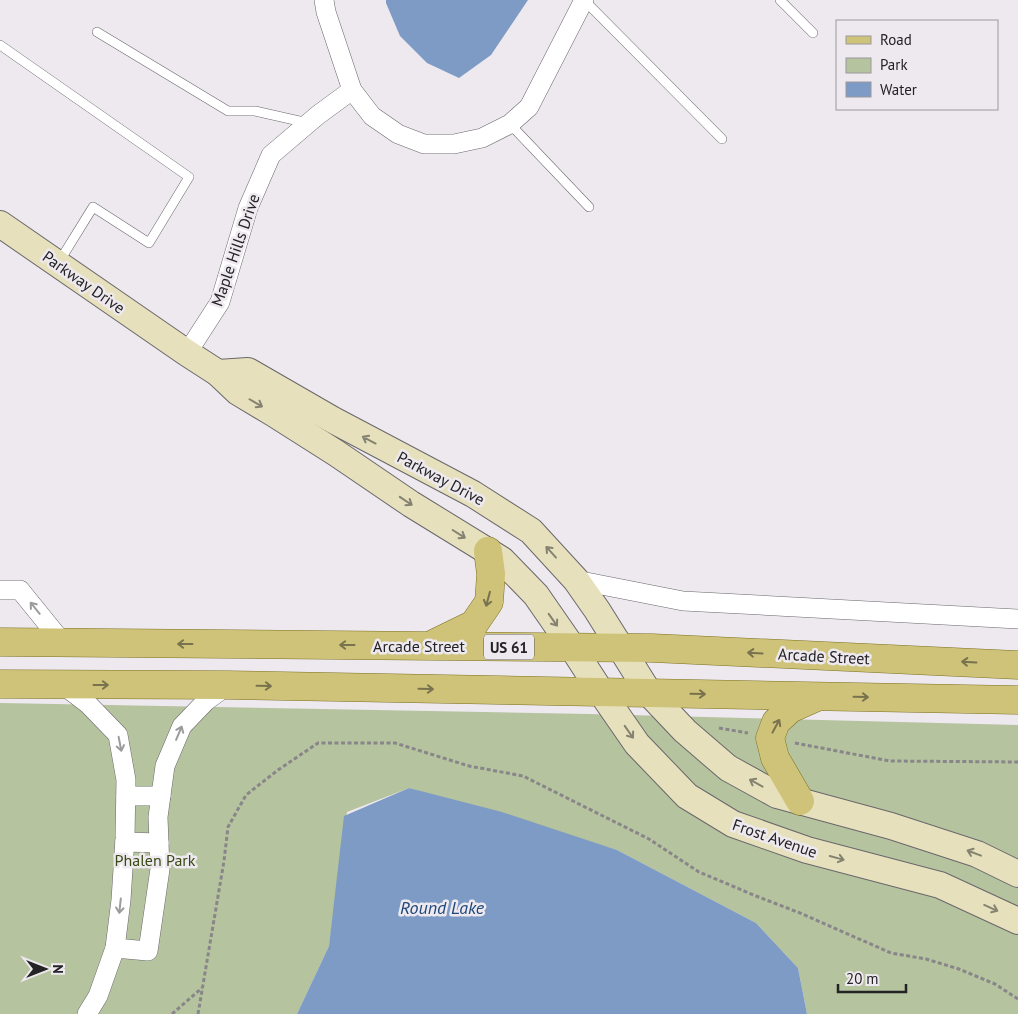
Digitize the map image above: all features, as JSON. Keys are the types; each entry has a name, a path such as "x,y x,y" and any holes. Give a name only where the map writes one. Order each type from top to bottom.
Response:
{"main road":[{"path":"428,646 474,624 489,602 491,574 488,552"},
{"name":"Arcade Street","path":"0,642 652,648 1018,665"},
{"path":"0,684 228,686 1018,700"},
{"path":"800,801 775,758 770,738 776,722 790,709 820,696"}],"street":[{"path":"324,0 326,12 352,90 372,116 398,134 424,144 454,144 482,138 510,124 529,107 584,0"},
{"name":"Maple Hills Drive","path":"187,353 220,302 248,208 271,155 352,90"},
{"name":"Parkway Drive","path":"0,224 187,353 218,372 238,392 336,453 411,504 502,560 536,595 572,647"},
{"name":"Parkway Drive","path":"218,372 248,371 333,420 473,494 531,531 576,580 621,648"},
{"path":"576,580 683,601 1018,619"},
{"path":"0,590 20,590 63,643"},
{"name":"Frost Avenue","path":"572,647 637,744 687,796 733,824 807,850 940,886 1018,921"},
{"path":"621,648 649,693 685,732 728,768 777,795 891,826 977,854 1018,874"},
{"path":"63,685 88,704 118,735 126,780 125,842 115,948 98,996 87,1014"},
{"path":"115,948 148,951 160,869 158,817 165,766 182,726 206,701 228,686"},
{"path":"126,796 161,796"},
{"path":"125,842 159,843"}],"lane":[{"path":"584,0 722,139"},
{"path":"780,0 812,33"},
{"path":"97,32 228,111 255,111 308,124"},
{"path":"0,45 189,177 149,243 93,207 58,264"},
{"path":"510,124 589,207"}],"path":[{"path":"770,738 890,761 1018,762"},
{"path":"198,1014 228,827 246,795 278,770 318,744 394,744 469,766 524,776 649,839 700,872 800,912 891,953 926,959 959,969 995,984 1018,999"},
{"path":"172,1014 203,988"}],"green space":[{"name":"Phalen Park","path":"0,703 589,714 1018,725 1018,1014 807,1014 798,968 756,923 617,850 409,788 347,812 329,946 297,1014 0,1014"}],"water":[{"path":"386,0 528,0 491,55 459,78 427,63 400,36"},
{"name":"Round Lake","path":"409,788 502,812 617,850 756,923 798,968 807,1014 297,1014 329,946 344,816"}]}
